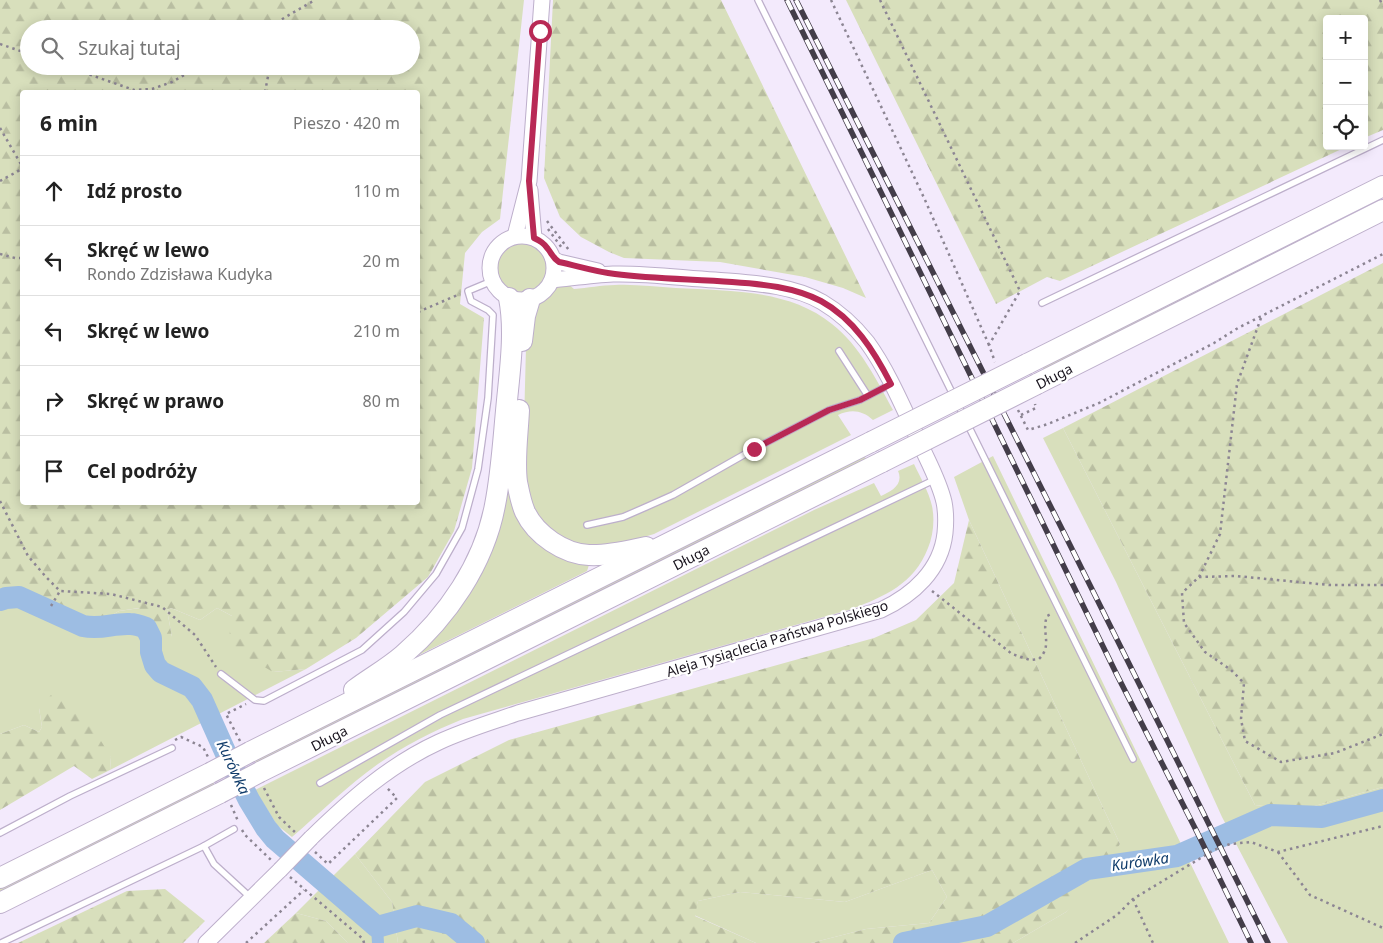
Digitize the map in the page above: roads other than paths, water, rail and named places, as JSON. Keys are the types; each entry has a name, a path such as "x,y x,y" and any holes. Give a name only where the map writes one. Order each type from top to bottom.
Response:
{"highway":[{"name":"Długa","path":"672,541 1383,186"},
{"name":"Długa","path":"0,903 224,796 260,772 1383,210"},
{"path":"315,720 401,657 419,641 455,597 476,562 491,523 501,465 511,346 509,298"},
{"path":"530,299 525,316 521,355 517,470 519,492 525,513 544,535 561,546 582,554 611,554 672,541"},
{"path":"0,878 211,769 315,720 672,541"}],"street":[{"path":"534,238 529,181 542,0"},
{"path":"514,236 529,181"},
{"path":"514,236 534,238 543,242 554,259 555,270 552,280 544,292 530,299 509,298 496,288 492,281 490,265 495,250 507,239 514,236"},
{"name":"Aleja Tysiąclecia Państwa Polskiego","path":"206,943 347,804 407,758 456,734 518,713 856,618 892,605 922,583 934,566 945,535 944,504 936,479 891,384 874,353 858,332 835,311 814,298 788,290 746,283 614,274 554,259"},
{"name":"Aleja Tysiąclecia Państwa Polskiego","path":"552,280 614,274"}],"lane":[{"path":"758,0 1133,759"},
{"path":"1042,303 1383,140"},
{"path":"221,674 255,700 264,701 362,650 404,612 436,574 462,528 478,469 488,398 493,315 488,310 471,301 468,291 492,281"},
{"path":"838,351 868,396"},
{"path":"587,525 623,518 673,494 829,410 860,400 891,384"},
{"path":"320,783 440,715 936,479"},
{"path":"0,833 172,745"},
{"path":"1,943 234,830"},
{"path":"204,846 214,864 227,878 252,898"}],"waterway":[{"name":"Kurówka","path":"0,600 19,597 83,626 96,627 130,624 146,628 151,638 151,652 155,665 161,672 192,687 202,700 249,800 275,839 377,927 417,916 451,924 474,943"},
{"name":"Kurówka","path":"904,943 987,926 1087,869 1177,856 1270,815 1322,817 1383,800"},
{"path":"377,927 378,943"}],"railway":[{"path":"787,0 1117,675 1251,943"},
{"path":"796,0 1268,943"}]}
